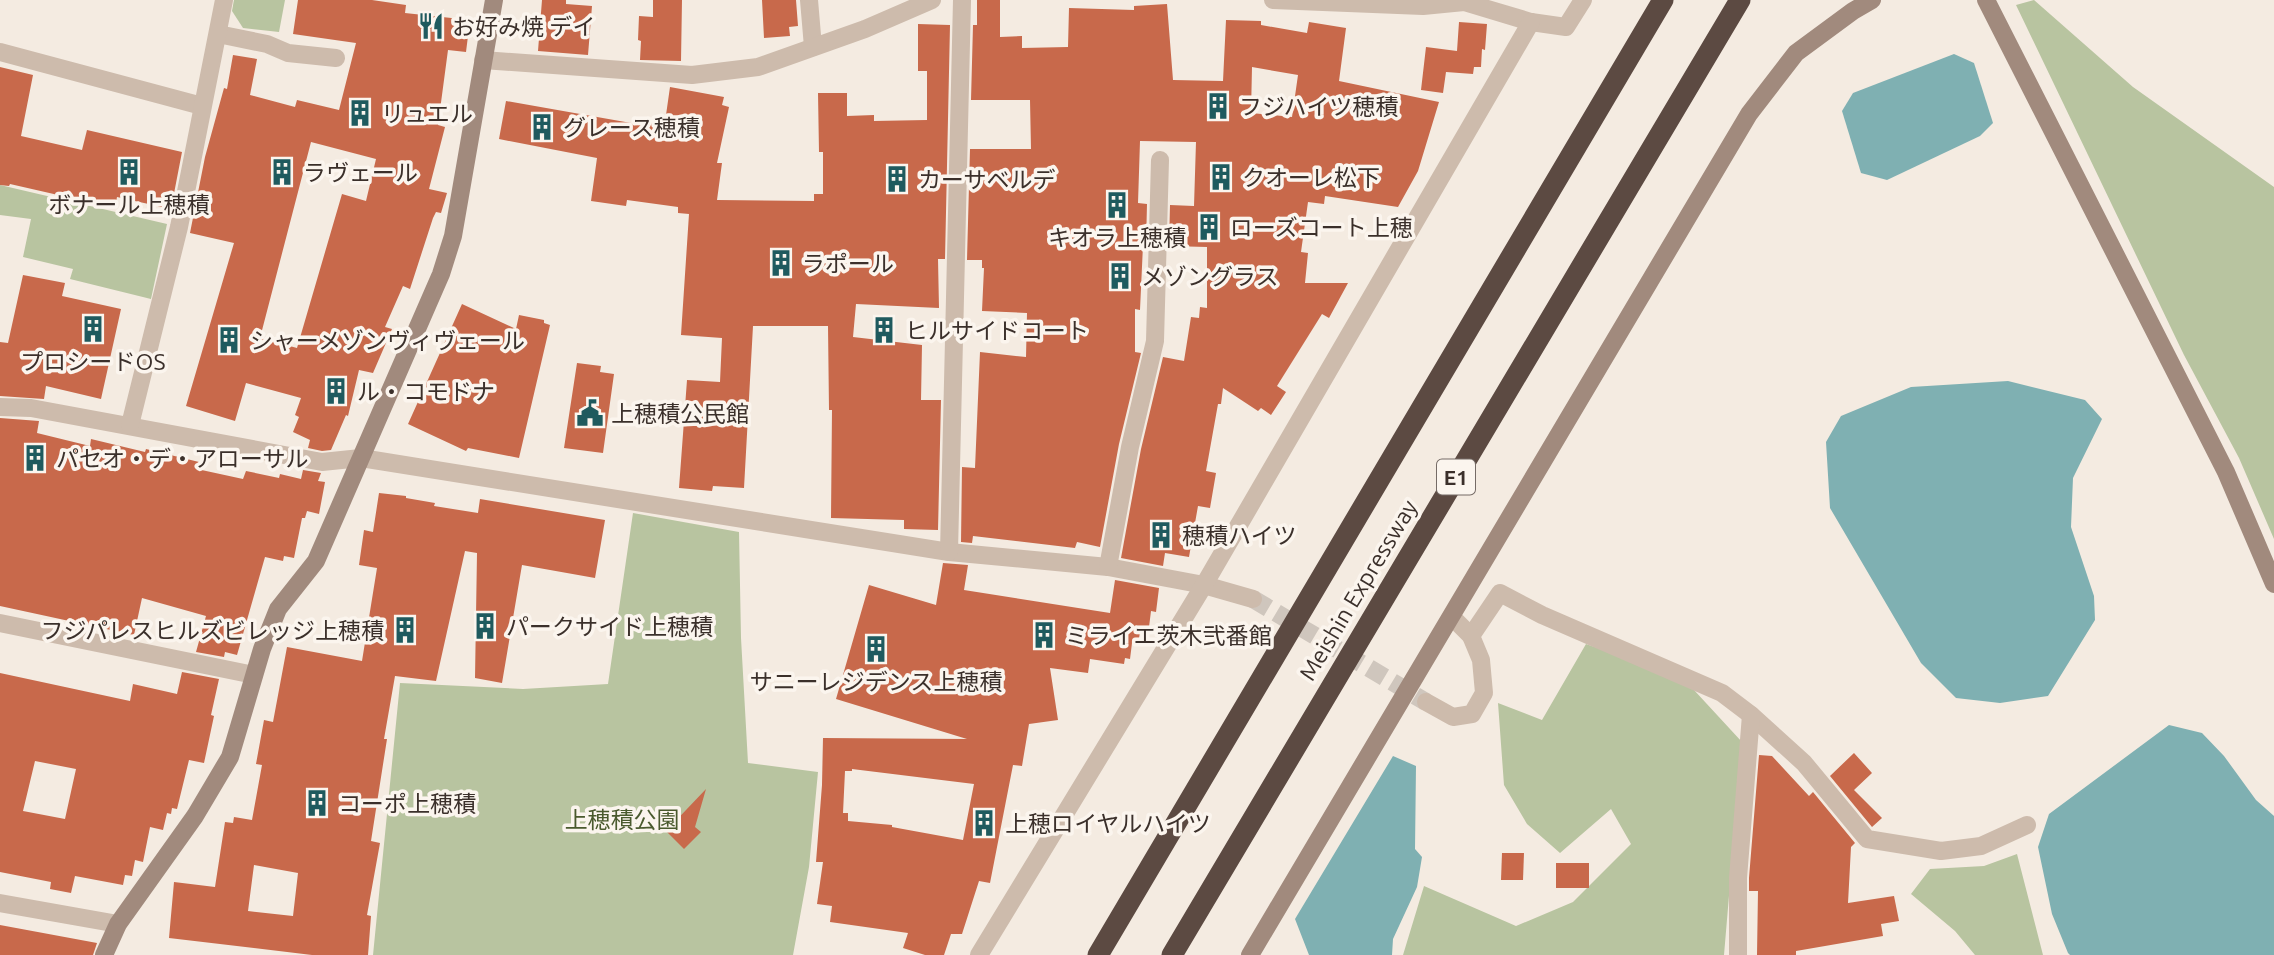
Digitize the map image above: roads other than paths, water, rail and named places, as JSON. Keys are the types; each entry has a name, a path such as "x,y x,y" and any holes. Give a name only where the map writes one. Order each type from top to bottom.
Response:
{"highway":[{"name":"Meishin Expressway","path":"1098,955 1663,0"},
{"name":"Meishin Expressway","path":"1172,955 1740,0"}],"street":[{"path":"130,425 179,227 224,0"},
{"path":"104,955 118,923 195,816 230,757 262,649 278,609 316,561 441,274 453,236 494,0"},
{"path":"809,0 813,47"},
{"path":"483,60 692,75 758,66 865,29 932,0"},
{"path":"949,552 962,0"},
{"path":"1273,0 1423,6 1464,2 1531,22 1566,27 1583,0"},
{"path":"1250,955 1749,114 1796,53 1853,10 1872,0"},
{"path":"1986,0 2226,472 2274,584"},
{"path":"979,955 1205,585 1531,22"},
{"path":"218,34 267,44 288,53 336,58"},
{"path":"0,52 202,106"},
{"path":"1108,567 1130,447 1155,341 1160,160"},
{"path":"0,407 31,408 130,425 321,463 361,458 949,552 1108,567 1205,585 1253,599"},
{"path":"1471,636 1500,593 1542,615 1722,693 1804,763 1867,839 1941,851 1981,846 2027,825"},
{"path":"1426,702 1452,717 1472,714 1484,693 1481,660 1471,636 1452,617"},
{"path":"0,623 254,675"},
{"path":"1738,955 1738,878 1751,715"},
{"path":"0,903 118,923"}],"water":[{"path":"1954,54 1974,63 1993,123 1980,136 1887,180 1861,173 1842,111 1853,93"},
{"path":"2008,381 2085,400 2102,419 2073,478 2071,527 2094,596 2095,620 2048,696 2000,703 1956,698 1921,663 1830,508 1826,442 1841,416 1911,387"},
{"path":"2169,725 2202,733 2224,756 2256,800 2274,816 2274,955 2068,953 2052,914 2038,847 2049,814"},
{"path":"1393,756 1416,766 1415,849 1422,857 1417,887 1393,939 1392,955 1309,955 1295,919"}],"tunnel":[{"path":"1253,599 1426,702"}],"place":[{"name":"お好み焼 デイ","path":"431,26"},
{"name":"フジハイツ穂積","path":"1218,106"},
{"name":"リュエル","path":"360,113"},
{"name":"グレース穂積","path":"542,127"},
{"name":"ボナール上穂積","path":"129,172"},
{"name":"ラヴェール","path":"282,172"},
{"name":"クオーレ松下","path":"1221,177"},
{"name":"カーサベルデ","path":"897,179"},
{"name":"キオラ上穂積","path":"1117,205"},
{"name":"ローズコート上穂","path":"1209,227"},
{"name":"ラポール","path":"781,263"},
{"name":"メゾングラス","path":"1120,276"},
{"name":"プロシードOS","path":"93,329"},
{"name":"ヒルサイドコート","path":"884,330"},
{"name":"シャーメゾンヴィヴェール","path":"229,340"},
{"name":"ル・コモドナ","path":"336,391"},
{"name":"上穂積公民館","path":"590,413"},
{"name":"パセオ・デ・アローサル","path":"35,458"},
{"name":"穂積ハイツ","path":"1161,535"},
{"name":"パークサイド上穂積","path":"485,626"},
{"name":"フジパレスヒルズビレッジ上穂積","path":"405,630"},
{"name":"ミライエ茨木弐番館","path":"1044,635"},
{"name":"サニーレジデンス上穂積","path":"876,649"},
{"name":"コーポ上穂積","path":"317,803"},
{"name":"上穂ロイヤルハイツ","path":"984,823"}],"park label":[{"name":"上穂積公園","path":"622,819"}]}
